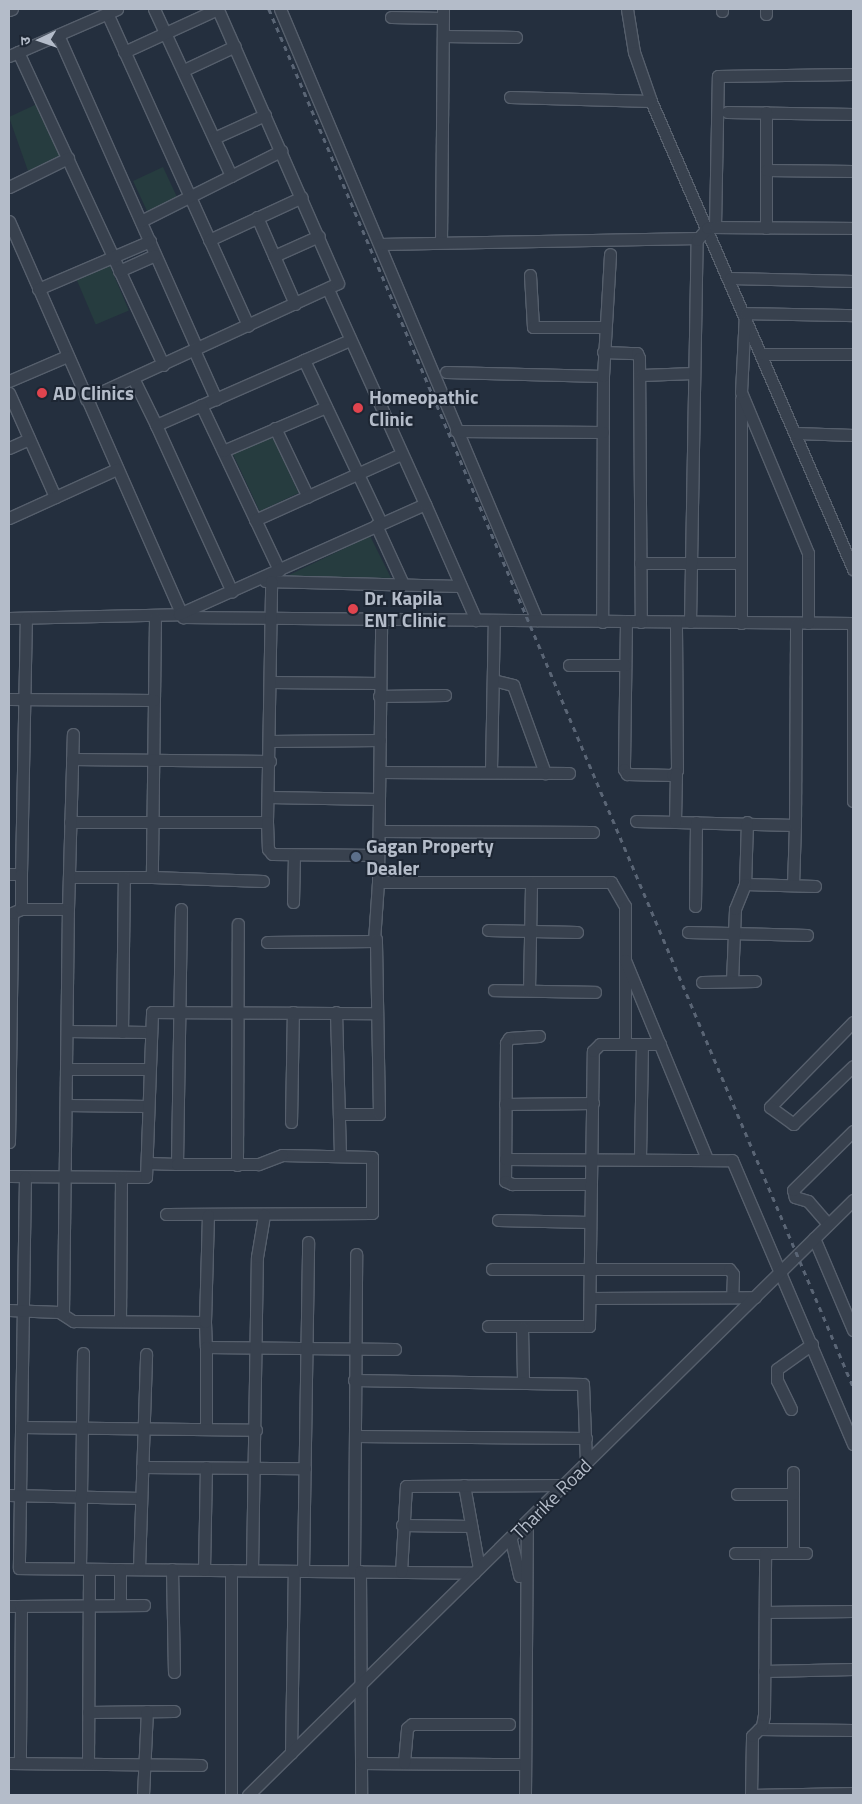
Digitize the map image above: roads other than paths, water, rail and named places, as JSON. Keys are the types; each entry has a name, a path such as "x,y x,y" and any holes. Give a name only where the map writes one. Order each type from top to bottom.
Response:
{"street":[{"path":"154,9 168,32 231,176"},
{"path":"86,400 328,289 339,280 218,9 124,52"},
{"path":"280,9 537,620"},
{"path":"627,9 651,101 711,228 730,278 853,570"},
{"path":"163,365 68,158 14,54 112,11 124,52 248,326"},
{"path":"391,17 443,13 441,242"},
{"path":"58,35 150,241 216,399"},
{"path":"443,36 516,37"},
{"path":"184,70 235,46"},
{"path":"711,228 718,76 853,74"},
{"path":"510,97 651,101"},
{"path":"726,112 853,114"},
{"path":"766,112 766,228"},
{"path":"214,138 265,115"},
{"path":"141,221 282,151"},
{"path":"9,187 68,158"},
{"path":"766,170 853,171"},
{"path":"209,240 302,197"},
{"path":"257,217 295,304"},
{"path":"9,221 179,614 187,618 853,623 853,801"},
{"path":"380,244 698,238 711,228 853,228"},
{"path":"274,256 319,236"},
{"path":"690,622 689,562 698,238"},
{"path":"38,289 150,241"},
{"path":"602,622 604,327 610,254"},
{"path":"119,271 155,255"},
{"path":"530,275 533,327 604,327"},
{"path":"730,278 853,281"},
{"path":"328,289 476,620"},
{"path":"745,313 853,315"},
{"path":"740,623 741,392 745,313"},
{"path":"156,425 350,340"},
{"path":"604,352 637,353 641,375 641,622"},
{"path":"763,354 853,354"},
{"path":"9,380 68,356"},
{"path":"304,360 358,475 403,584"},
{"path":"446,372 603,376"},
{"path":"641,375 694,373"},
{"path":"133,378 232,592"},
{"path":"741,392 808,552 802,623 793,885"},
{"path":"9,393 55,497"},
{"path":"201,405 279,570"},
{"path":"223,451 326,406"},
{"path":"275,428 308,497"},
{"path":"456,431 603,432"},
{"path":"796,433 853,435"},
{"path":"9,448 29,439"},
{"path":"255,520 401,454"},
{"path":"9,518 117,469"},
{"path":"9,618 155,618 179,614 232,592 425,504"},
{"path":"640,563 740,563"},
{"path":"256,580 460,586"},
{"path":"271,581 269,852 378,855"},
{"path":"21,908 15,874 24,700 26,618"},
{"path":"152,877 155,618"},
{"path":"339,1114 379,1114 376,939 381,619"},
{"path":"491,770 494,620"},
{"path":"626,622 625,771 676,773"},
{"path":"675,821 676,622"},
{"path":"569,666 625,665"},
{"path":"493,680 513,685 545,773"},
{"path":"270,682 380,683"},
{"path":"379,696 445,696"},
{"path":"9,700 154,700"},
{"path":"63,1314 68,909 73,734"},
{"path":"270,741 380,740"},
{"path":"72,759 270,762"},
{"path":"380,772 491,770 569,774"},
{"path":"269,797 379,799"},
{"path":"636,821 747,822 795,825"},
{"path":"70,822 268,822"},
{"path":"695,906 696,822"},
{"path":"732,981 735,909 745,884 747,822"},
{"path":"379,831 593,832"},
{"path":"293,902 294,854"},
{"path":"69,877 152,877 263,881"},
{"path":"122,1032 124,877"},
{"path":"378,882 614,884 625,906 622,954 625,1044"},
{"path":"529,990 531,882"},
{"path":"745,884 815,886"},
{"path":"9,1142 12,914 21,908 68,909"},
{"path":"176,1164 181,909"},
{"path":"237,1165 238,924"},
{"path":"488,930 577,932"},
{"path":"688,932 807,934"},
{"path":"267,942 376,939"},
{"path":"622,954 706,1157"},
{"path":"702,982 755,981"},
{"path":"494,990 595,992"},
{"path":"9,1176 144,1178 148,1164 148,1032 152,1012 377,1013"},
{"path":"290,1122 293,1012"},
{"path":"336,1012 340,1156"},
{"path":"853,1022 770,1107 793,1124 853,1066"},
{"path":"67,1031 148,1032"},
{"path":"539,1036 506,1040 505,1159 508,1184 591,1184"},
{"path":"640,1158 642,1044"},
{"path":"488,1326 589,1326 594,1046 660,1044"},
{"path":"67,1069 149,1069"},
{"path":"505,1104 593,1103"},
{"path":"66,1105 148,1106"},
{"path":"828,1224 808,1202 796,1197 793,1190 853,1131"},
{"path":"148,1164 261,1164 280,1155 372,1157 372,1213 301,1211 264,1216 166,1214"},
{"path":"505,1159 706,1157 732,1160 853,1444"},
{"path":"25,1177 21,1427 14,1495 14,1568 401,1572 477,1570 464,1485"},
{"path":"120,1321 121,1178"},
{"name":"Tharike Road","path":"248,1795 477,1570 527,1525 586,1463 853,1200"},
{"path":"206,1429 205,1322 208,1215"},
{"path":"252,1570 258,1257 264,1216"},
{"path":"498,1220 590,1222"},
{"path":"814,1238 849,1310 853,1330"},
{"path":"291,1752 298,1571 305,1468 305,1348 308,1242"},
{"path":"356,1254 354,1380 361,1683 361,1795"},
{"path":"492,1269 590,1267 731,1269 732,1297"},
{"path":"591,1298 755,1297"},
{"path":"9,1310 63,1314 69,1320 205,1322"},
{"path":"522,1327 523,1381"},
{"path":"791,1409 777,1380 777,1369 812,1344"},
{"path":"206,1347 395,1349"},
{"path":"83,1353 81,1496 89,1606 88,1763"},
{"path":"139,1569 146,1354"},
{"path":"354,1380 523,1381 583,1384 586,1463"},
{"path":"21,1427 256,1430"},
{"path":"356,1436 586,1438"},
{"path":"142,1467 305,1468"},
{"path":"204,1570 206,1467"},
{"path":"792,1472 793,1553"},
{"path":"401,1572 402,1525 406,1486 564,1485"},
{"path":"737,1494 793,1494"},
{"path":"14,1495 141,1498"},
{"path":"402,1525 471,1526"},
{"path":"526,1795 527,1525"},
{"path":"511,1540 519,1565 520,1795"},
{"path":"735,1553 806,1553"},
{"path":"760,1729 764,1671 766,1553"},
{"path":"120,1569 120,1605"},
{"path":"172,1569 174,1672"},
{"path":"231,1570 231,1795"},
{"path":"9,1606 144,1605"},
{"path":"21,1606 15,1655 14,1763 201,1765"},
{"path":"765,1612 853,1611"},
{"path":"764,1671 853,1669"},
{"path":"143,1795 147,1764 147,1711"},
{"path":"88,1712 174,1711"},
{"path":"404,1763 407,1728 412,1724 509,1724"},
{"path":"853,1730 760,1729 752,1736 751,1795 853,1794"},
{"path":"361,1762 520,1764"}],"railway":[{"path":"269,9 853,1386"}],"place":[{"name":"AD Clinics","path":"42,393"},
{"name":"Homeopathic Clinic","path":"358,408"},
{"name":"Dr. Kapila ENT Clinic","path":"353,609"},
{"name":"Gagan Property Dealer","path":"356,857"}]}
